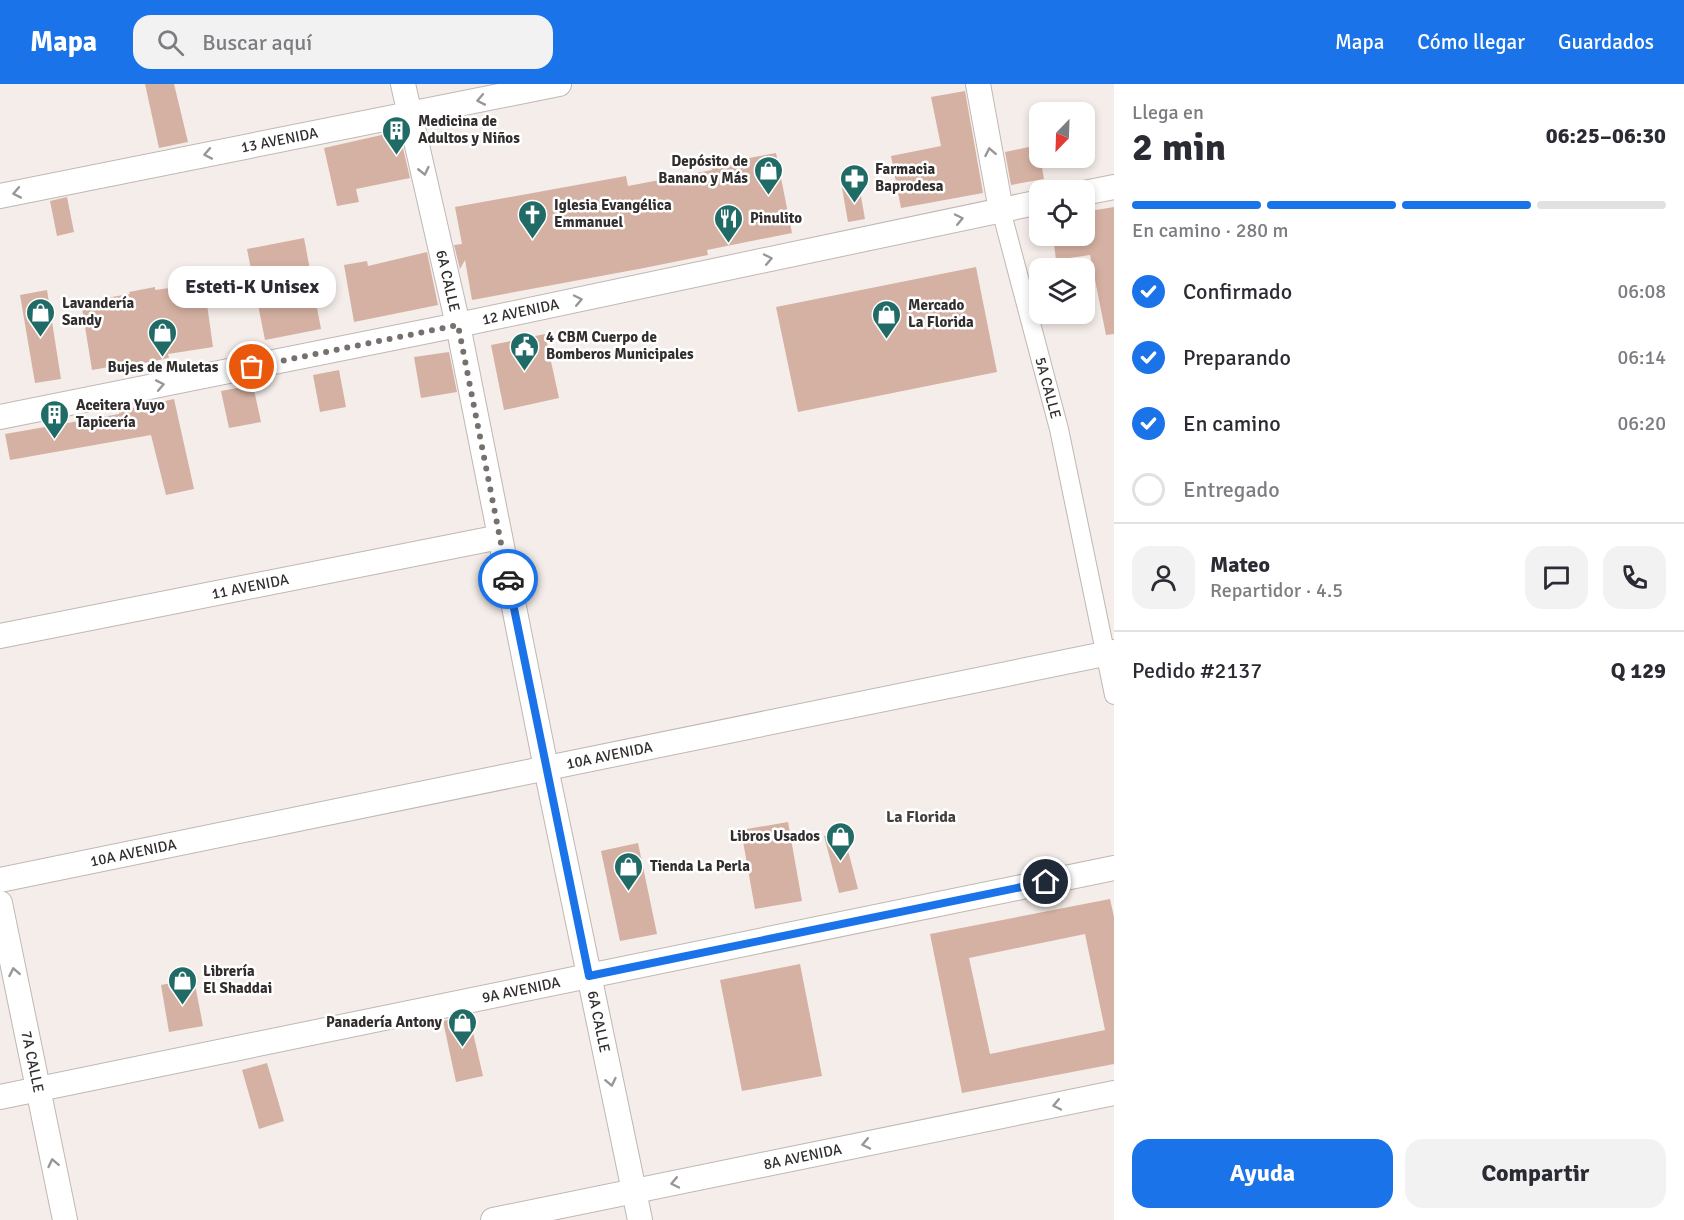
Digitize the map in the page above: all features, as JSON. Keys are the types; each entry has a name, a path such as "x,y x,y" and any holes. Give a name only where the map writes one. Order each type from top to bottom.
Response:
{"street":[{"name":"6A CALLE","path":"403,84 458,325 546,768 640,1220"},
{"name":"13 AVENIDA","path":"0,196 559,84"},
{"name":"5A CALLE","path":"978,84 1001,210 1059,429 1109,653 1114,695"},
{"path":"1095,191 1114,187"},
{"name":"12 AVENIDA","path":"0,417 458,325 1029,204"},
{"name":"11 AVENIDA","path":"0,636 500,537"},
{"name":"10A AVENIDA","path":"0,880 1109,653"},
{"name":"9A AVENIDA","path":"0,1097 1114,868"},
{"name":"7A CALLE","path":"0,903 65,1220"},
{"name":"8A AVENIDA","path":"493,1220 1114,1093"}],"building":[{"path":"145,84 174,84 188,142 159,148"},
{"path":"965,91 983,193 901,208 891,156 941,146 931,97"},
{"path":"399,131 410,178 356,189 359,202 337,206 324,148"},
{"path":"1029,147 1029,168 1042,168 1044,179 1011,185 1005,152"},
{"path":"776,153 792,233 707,250 708,255 472,300 465,260 460,269 454,245 462,244 455,207 626,176 628,186 712,170 711,165"},
{"name":"Farmacia Baprodesa","path":"859,185 865,219 848,222 842,188"},
{"path":"67,197 74,232 57,236 50,201"},
{"path":"1114,207 1114,334 1106,335 1095,280 1095,258 1091,258 1090,255 1056,258 1054,246 1095,246 1095,210"},
{"path":"304,238 321,329 265,340 247,249"},
{"path":"427,252 438,305 354,322 344,265 367,261 368,266"},
{"name":"Mercado La Florida","path":"976,267 997,372 798,412 776,307"},
{"path":"204,283 213,347 168,354 169,358 144,363 143,361 92,370 81,302 130,294 129,292 155,287 155,290"},
{"name":"Lavandería Sandy","path":"47,290 61,379 35,383 20,295"},
{"name":"4 CBM Cuerpo de Bomberos Municipales","path":"545,334 559,398 504,410 491,345"},
{"path":"449,352 457,392 421,398 414,357"},
{"path":"339,370 346,407 320,412 313,375"},
{"path":"253,385 261,422 229,428 221,391"},
{"path":"174,399 194,489 166,495 151,435 10,460 5,434 119,414 119,411"},
{"path":"788,822 802,901 755,909 741,830"},
{"name":"Libros Usados","path":"843,831 858,889 839,893 824,836"},
{"name":"Tienda La Perla","path":"638,843 657,934 620,941 601,851"},
{"path":"1110,899 1114,917 1114,1064 962,1093 930,934","holes":["1085,934 1105,1030 990,1054 969,958"]},
{"path":"800,964 822,1076 742,1091 720,980"},
{"name":"Librería El Shaddai","path":"194,979 203,1026 169,1032 161,985"},
{"name":"Panadería Antony","path":"469,1015 483,1076 456,1082 443,1021"},
{"path":"267,1063 284,1121 259,1129 242,1070"}],"way so far":[{"path":"252,367 458,325 508,579"}],"place":[{"name":"Medicina de Adultos y Niños","path":"397,156"},
{"name":"Depósito de Banano y Más","path":"769,196"},
{"name":"Farmacia Baprodesa","path":"854,204"},
{"name":"Iglesia Evangélica Emmanuel","path":"533,240"},
{"name":"Pinulito","path":"729,244"},
{"name":"Lavandería Sandy","path":"41,338"},
{"name":"Mercado La Florida","path":"887,340"},
{"name":"Bujes de Muletas","path":"163,358"},
{"name":"Esteti-K Unisex","path":"252,367"},
{"name":"4 CBM Cuerpo de Bomberos Municipales","path":"525,372"},
{"name":"Aceitera Yuyo Tapicería","path":"55,440"},
{"name":"Libros Usados","path":"841,862"},
{"name":"Tienda La Perla","path":"629,892"},
{"name":"Librería El Shaddai","path":"182,1006"},
{"name":"Panadería Antony","path":"463,1048"}],"district":[{"name":"La Florida","path":"921,817"}],"route":[{"path":"508,579 589,976 1046,882"}]}
